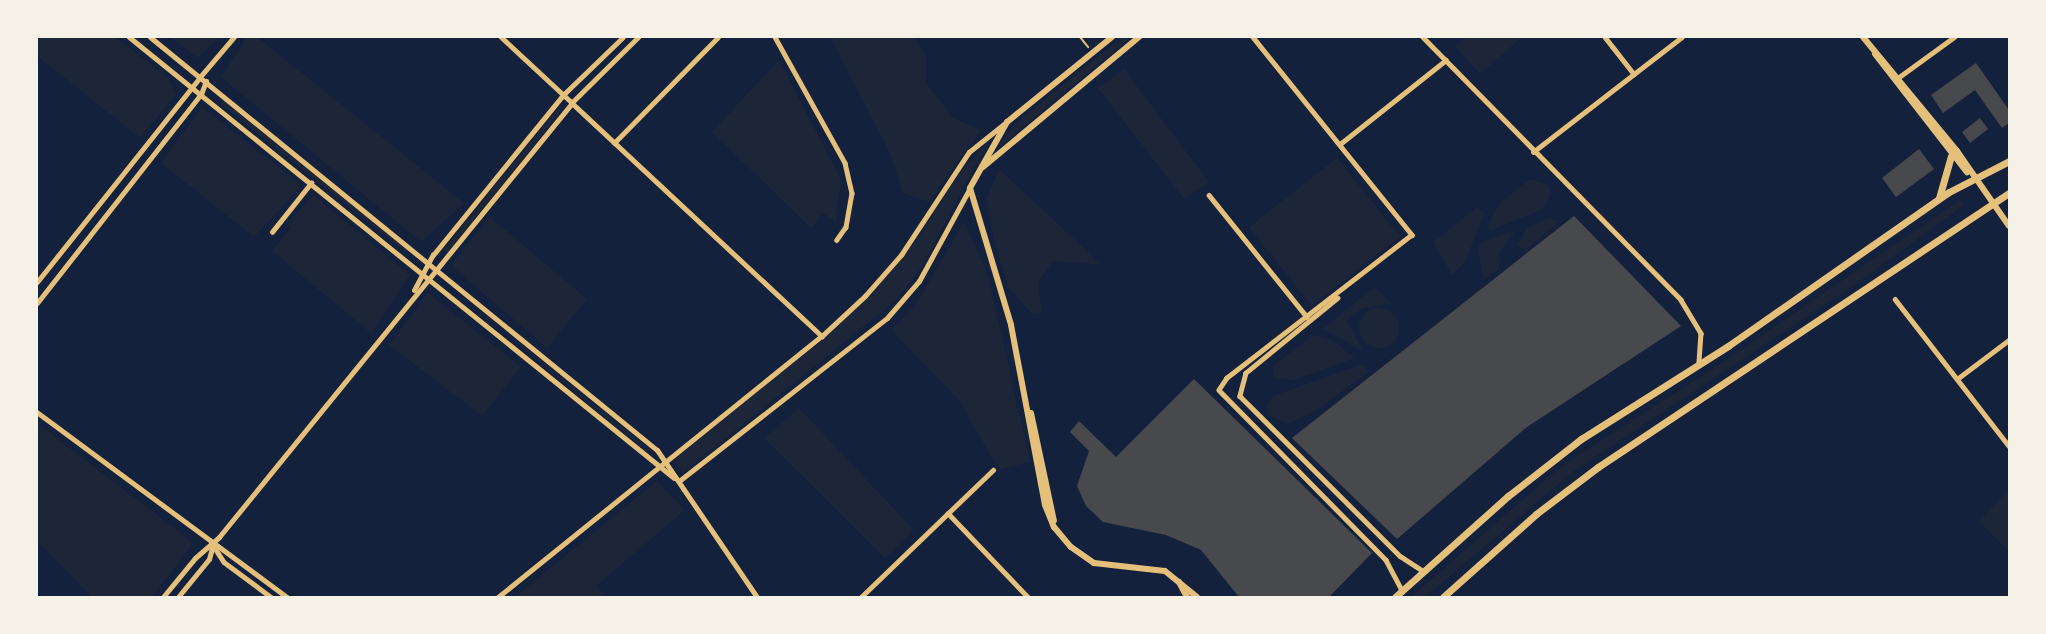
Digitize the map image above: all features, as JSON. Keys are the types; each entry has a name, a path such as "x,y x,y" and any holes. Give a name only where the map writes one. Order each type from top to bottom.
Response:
{"highway":[{"path":"1938,199 1951,156"},
{"path":"1395,597 1542,467 1699,364 1938,199 2009,160"},
{"path":"1443,597 1536,514 1588,475 2009,193"}],"main road":[{"path":"1112,37 1007,122 970,188 1001,285 1027,404 1036,460 1054,527 1071,547 1094,563 1155,569 1176,577 1197,597"},
{"path":"979,171 1139,37"},
{"path":"1863,37 1899,76 2009,226"},
{"path":"1863,37 1951,156 1973,179"},
{"path":"1027,404 1048,465 1054,527"},
{"path":"1036,460 1048,465"},
{"path":"1176,577 1187,597"}],"street":[{"path":"129,37 679,481"},
{"path":"150,37 438,270 664,460 757,597"},
{"path":"37,282 190,86 211,66 234,37"},
{"path":"500,37 822,336"},
{"path":"411,296 429,263 563,95 623,37"},
{"path":"163,597 195,558 213,544 411,296 438,270 572,103 639,37"},
{"path":"614,142 718,37"},
{"path":"775,37 845,163 852,193 846,227 837,240"},
{"path":"1253,37 1412,235 1246,373 1239,389 1249,408 1379,536 1408,563 1424,571"},
{"path":"1423,37 1694,316 1701,333 1699,364"},
{"path":"1605,37 1634,74"},
{"path":"1533,152 1682,37"},
{"path":"1899,76 1954,37"},
{"path":"1340,144 1446,61"},
{"path":"37,303 201,94 211,66"},
{"path":"498,597 657,465 822,336 901,255 970,152 1007,122"},
{"path":"272,232 311,183"},
{"path":"679,481 887,318 919,281 970,188"},
{"path":"1209,195 1309,320"},
{"path":"1895,299 2009,446"},
{"path":"1309,320 1227,378 1219,390 1391,567 1402,591"},
{"path":"1957,379 2009,340"},
{"path":"37,412 287,597"},
{"path":"861,597 993,470"},
{"path":"948,513 1028,597"},
{"path":"1370,544 1379,536"},
{"path":"178,597 209,559 213,544"},
{"path":"213,544 224,562 271,597"}],"path":[{"path":"1080,37 1088,47"}],"shaded area":[{"path":"37,37 115,37 168,78 176,94 140,138 37,56"},
{"path":"169,37 219,37 198,58"},
{"path":"247,37 257,37 464,203 421,242 221,77"},
{"path":"830,37 915,37 926,55 926,83 953,118 981,130 929,202 903,193 890,153"},
{"path":"1122,37 1131,37 997,149 1017,122"},
{"path":"1467,37 1521,38 1480,74 1455,46"},
{"path":"779,60 841,180 836,222 823,213 811,228 712,132"},
{"path":"1124,69 1209,182 1184,199 1098,88"},
{"path":"223,100 408,249 406,253 221,104"},
{"path":"560,106 563,108 448,253 443,250"},
{"path":"202,107 299,183 300,187 254,237 161,163"},
{"path":"988,142 921,268 896,300 683,473 673,458 875,291 918,238 961,171"},
{"path":"1337,158 1400,237 1312,306 1249,227"},
{"path":"999,169 1102,265 1053,261 1038,283 1042,313 1032,314 1009,288 995,245 986,200"},
{"path":"1530,179 1548,185 1551,193 1543,209 1489,231 1488,224 1501,202"},
{"path":"313,195 410,275 371,333 272,251 290,229 287,225"},
{"path":"1960,200 1964,205 1860,281 1571,473 1425,597 1411,597 1563,465 1711,370"},
{"path":"1477,207 1485,213 1465,262 1452,275 1433,242"},
{"path":"490,217 587,299 547,348 454,268 454,261"},
{"path":"1549,218 1560,222 1525,250 1517,245 1527,228"},
{"path":"964,222 988,275 1030,462 999,470 958,399 891,330 915,306"},
{"path":"1516,230 1499,253 1499,269 1484,280 1478,251 1481,242"},
{"path":"1374,287 1392,303 1362,308 1347,321 1364,352 1323,329"},
{"path":"456,291 650,450 646,451"},
{"path":"428,293 521,367 482,416 389,345"},
{"path":"1379,308 1387,309 1393,314 1398,320 1398,336 1393,342 1387,347 1379,348 1371,347 1365,342 1360,336 1359,328 1360,320 1365,314 1371,309"},
{"path":"1313,335 1332,340 1355,358 1293,380 1274,378 1273,366"},
{"path":"1363,364 1368,372 1316,411 1287,424 1269,415 1267,404 1273,396"},
{"path":"799,408 914,530 885,558 764,438"},
{"path":"37,423 191,541 191,546 152,597 92,597 40,544 37,547"},
{"path":"657,481 685,510 596,586 606,597 515,597"},
{"path":"2009,489 2009,551 1979,521"}],"building":[{"path":"1976,63 2009,110 2009,123 2002,128 1975,90 1943,113 1931,95"},
{"path":"1980,118 1988,129 1970,143 1962,132"},
{"path":"1919,149 1934,169 1896,197 1882,178"},
{"path":"1574,216 1681,326 1527,427 1397,539 1292,438"},
{"path":"1194,379 1372,553 1329,597 1239,597 1201,550 1166,535 1103,522 1086,506 1077,486 1089,451 1070,432 1079,421 1116,457"}]}
